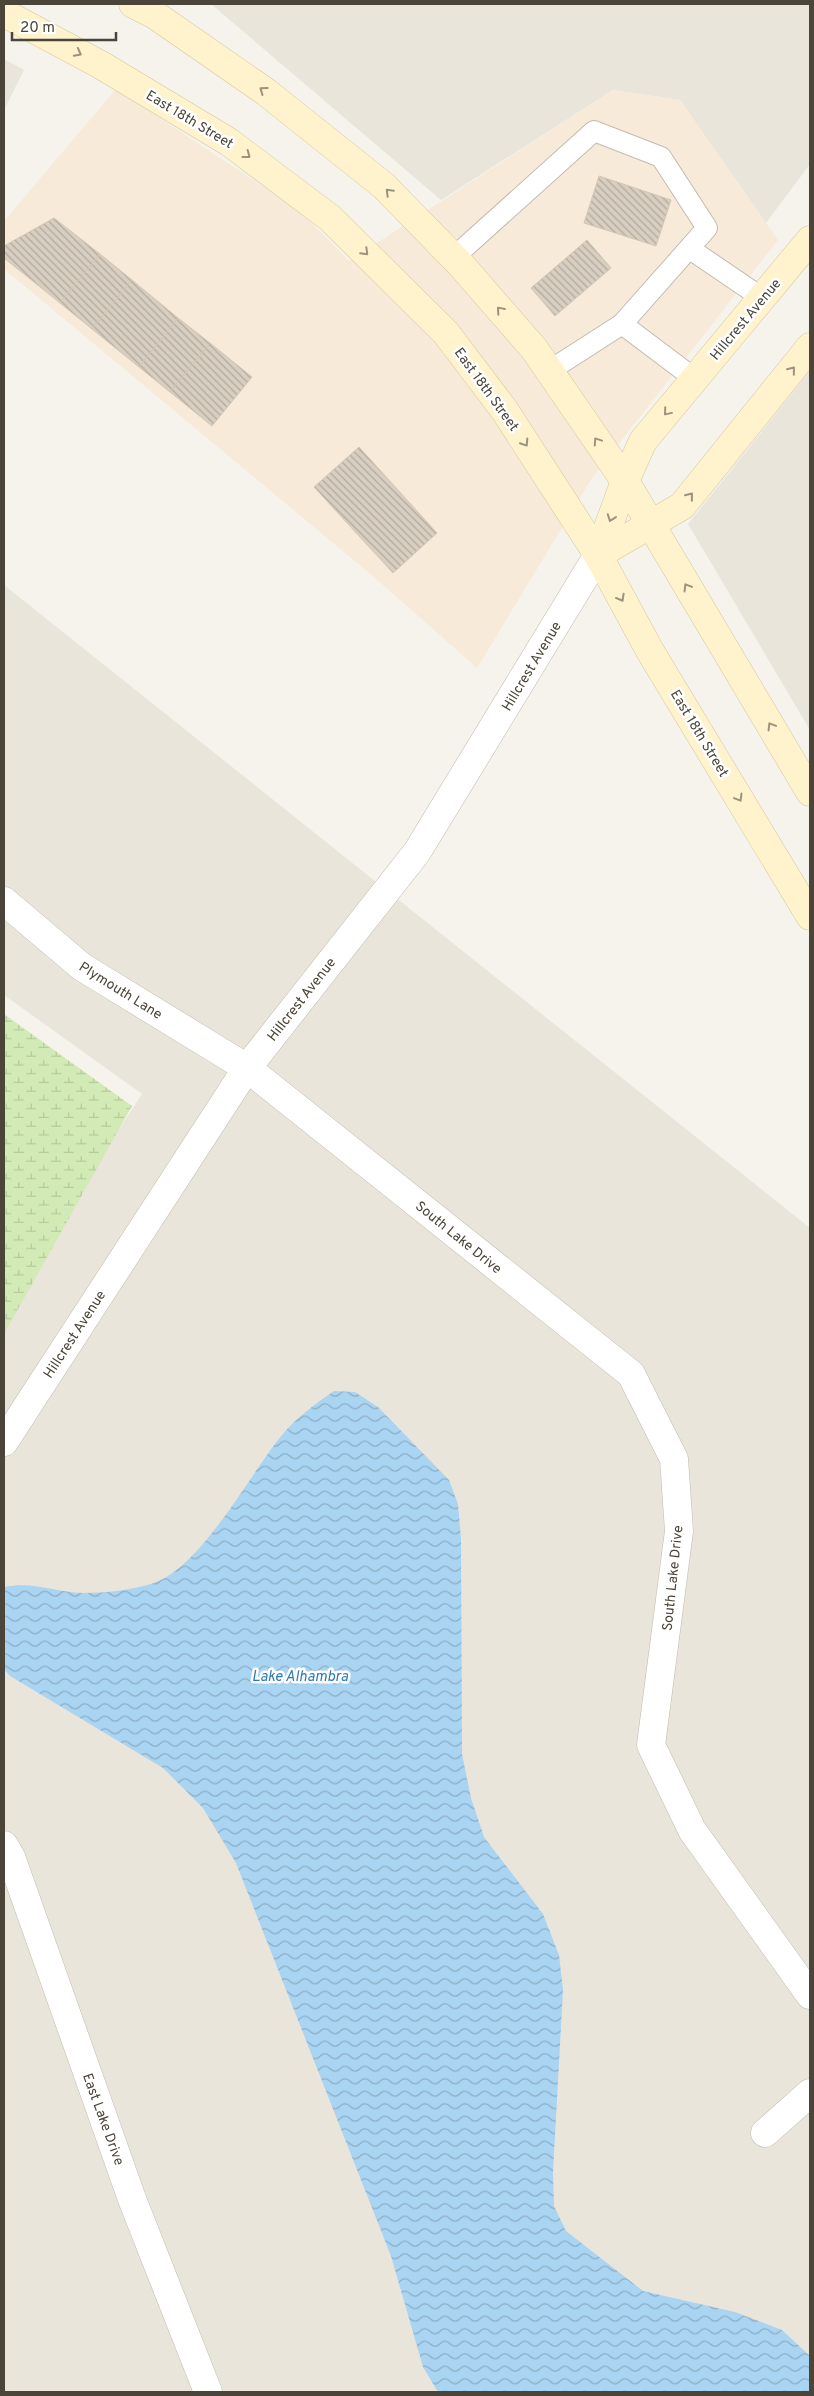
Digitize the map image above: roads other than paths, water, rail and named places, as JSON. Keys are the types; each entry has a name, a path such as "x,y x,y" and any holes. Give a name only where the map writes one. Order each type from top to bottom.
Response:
{"main road":[{"path":"133,4 155,15 266,92 384,186 453,258 535,350 624,481 810,792"},
{"name":"East 18th Street","path":"4,13 101,65 229,142 330,218 446,332 505,411 598,555 650,651 810,916"},
{"name":"Hillcrest Avenue","path":"598,555 624,481 643,441 810,240"},
{"name":"Hillcrest Avenue","path":"598,555 682,506 810,347"}],"street":[{"name":"Hillcrest Avenue","path":"4,1442 247,1068 416,852 598,555"},
{"name":"Plymouth Lane","path":"4,901 82,967 247,1068"},
{"name":"South Lake Drive","path":"247,1068 631,1374 674,1459 679,1530 651,1745 692,1830 810,1995"},
{"name":"East Lake Drive","path":"4,1845 11,1857 132,2198 208,2392"},
{"path":"765,2133 810,2093"}],"lane":[{"path":"453,258 594,131 661,157 707,228 622,324 549,371"},
{"path":"690,249 762,298"},
{"path":"622,324 695,379"}],"water":[{"name":"Lake Alhambra","path":"334,1391 355,1392 378,1407 449,1480 458,1504 461,1539 462,1754 471,1798 484,1837 543,1914 559,1955 563,1990 553,2172 554,2206 566,2231 643,2291 735,2312 782,2330 810,2356 810,2392 438,2392 423,2367 391,2256 236,1863 203,1808 163,1768 10,1676 4,1669 4,1587 24,1585 83,1593 101,1592 128,1589 154,1583 172,1573 190,1558 224,1518 269,1452 288,1428 306,1411"}]}
